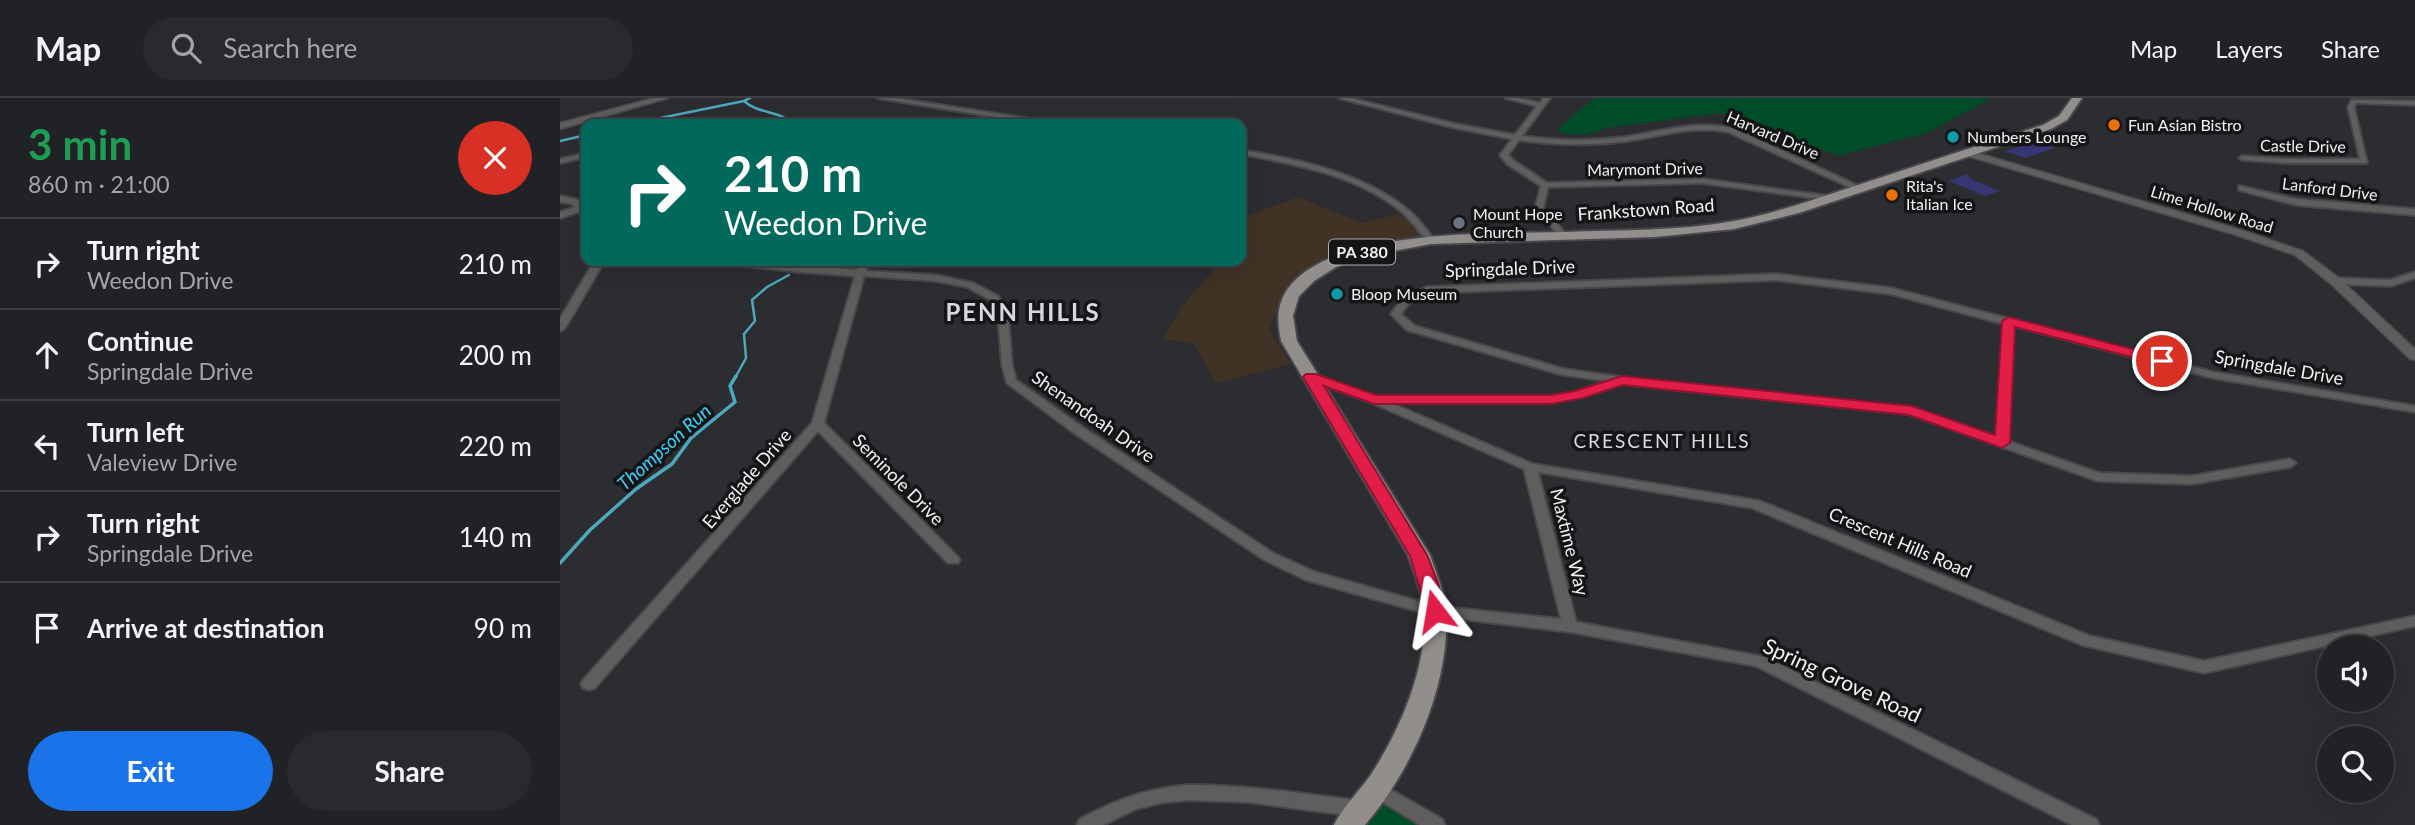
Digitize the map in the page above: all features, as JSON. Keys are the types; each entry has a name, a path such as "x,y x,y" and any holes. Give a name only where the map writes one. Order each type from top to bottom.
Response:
{"main road":[{"name":"Frankstown Road","path":"1348,825 1377,790 1406,736 1419,699 1434,632 1435,611 1419,555 1285,332 1287,306 1297,289 1314,274 1341,259 1382,246 1431,240 1655,233 1717,228 1772,216 2056,123 2066,115 2077,98"}],"street":[{"path":"586,119 664,98"},
{"path":"881,98 1018,119"},
{"name":"Harvard Drive","path":"1342,98 1514,138 1562,142 1616,141 1686,125 1708,125 1730,130 1859,188"},
{"path":"1508,98 1544,102"},
{"name":"Castle Drive","path":"2243,158 2364,161 2351,107 2354,101 2415,103"},
{"path":"1544,102 1514,138 1504,155 1510,162 1545,185 1539,208 1564,236"},
{"path":"560,126 581,120"},
{"path":"1246,153 1300,163 1362,186 1404,209 1431,240"},
{"name":"Lime Hollow Road","path":"1967,153 2237,232 2299,253 2335,281 2415,356"},
{"path":"560,161 581,156"},
{"name":"Marymont Drive","path":"1545,185 1702,181 1829,198"},
{"name":"Lanford Drive","path":"2242,188 2296,202 2415,212"},
{"path":"560,199 572,201 581,207"},
{"path":"560,215 581,210"},
{"path":"560,328 596,266"},
{"name":"Shenandoah Drive","path":"774,266 799,269 862,266 970,285 995,298 1003,314 1011,381 1078,430 1268,556 1311,576 1435,611"},
{"name":"Everglade Drive","path":"589,684 818,425 862,266"},
{"path":"2335,281 2391,283 2415,275"},
{"name":"Springdale Drive","path":"2290,463 2192,480 2098,477 1912,411 1565,373 1411,328 1396,314 1405,301 1427,290 1776,277 1891,291 2213,375 2415,409"},
{"path":"2002,443 2009,321"},
{"path":"1565,373 1568,396"},
{"name":"Crescent Hills Road","path":"1311,377 1374,400 1530,467 1755,504 2087,641 2204,667 2415,621"},
{"path":"1374,400 1521,401 1568,396 1622,380"},
{"name":"Seminole Drive","path":"818,425 953,560"},
{"name":"Maxtime Way","path":"1530,467 1570,626"},
{"name":"Spring Grove Road","path":"1435,611 1570,626 1759,661 2090,825"},
{"path":"1377,790 1436,825"},
{"path":"1086,825 1135,801 1167,795 1239,793 1362,809"}],"shaded area":[{"path":"1298,197 1362,223 1399,214 1422,236 1360,246 1309,269 1284,292 1269,330 1291,364 1216,383 1194,343 1163,339 1182,306 1217,266 1246,266 1246,216"}],"green space":[{"path":"1594,98 1992,98 1927,133 1840,155 1810,147 1758,122 1719,113 1607,128 1586,135 1565,134 1557,130"},
{"path":"1377,790 1436,825 1348,825"}],"building":[{"path":"2038,141 2055,148 2025,158 2005,151"},
{"path":"1967,174 1971,179 2000,191 1985,196 1949,181"}],"waterway":[{"name":"Thompson Run","path":"744,101 750,98"},
{"path":"656,119 744,101"},
{"name":"Thompson Run","path":"744,101 786,119"},
{"path":"560,141 581,136"},
{"name":"Thompson Run","path":"735,378 746,358 744,334 755,321 752,300 767,287 789,275"},
{"name":"Thompson Run","path":"560,563 590,530 636,489 672,464 691,438 735,402 730,386 736,376"}],"place":[{"name":"Fun Asian Bistro","path":"2114,125"},
{"name":"Numbers Lounge","path":"1953,137"},
{"name":"Rita's Italian Ice","path":"1892,195"},
{"name":"Mount Hope Church","path":"1459,223"},
{"name":"Bloop Museum","path":"1337,294"}],"district":[{"name":"PENN HILLS","path":"1023,313"},
{"name":"CRESCENT HILLS","path":"1662,441"}],"route":[{"path":"1435,611 1419,555 1311,377 1374,400 1551,399 1578,395 1622,380 1657,386 1912,411 2002,443 2009,321 2162,361"}]}
